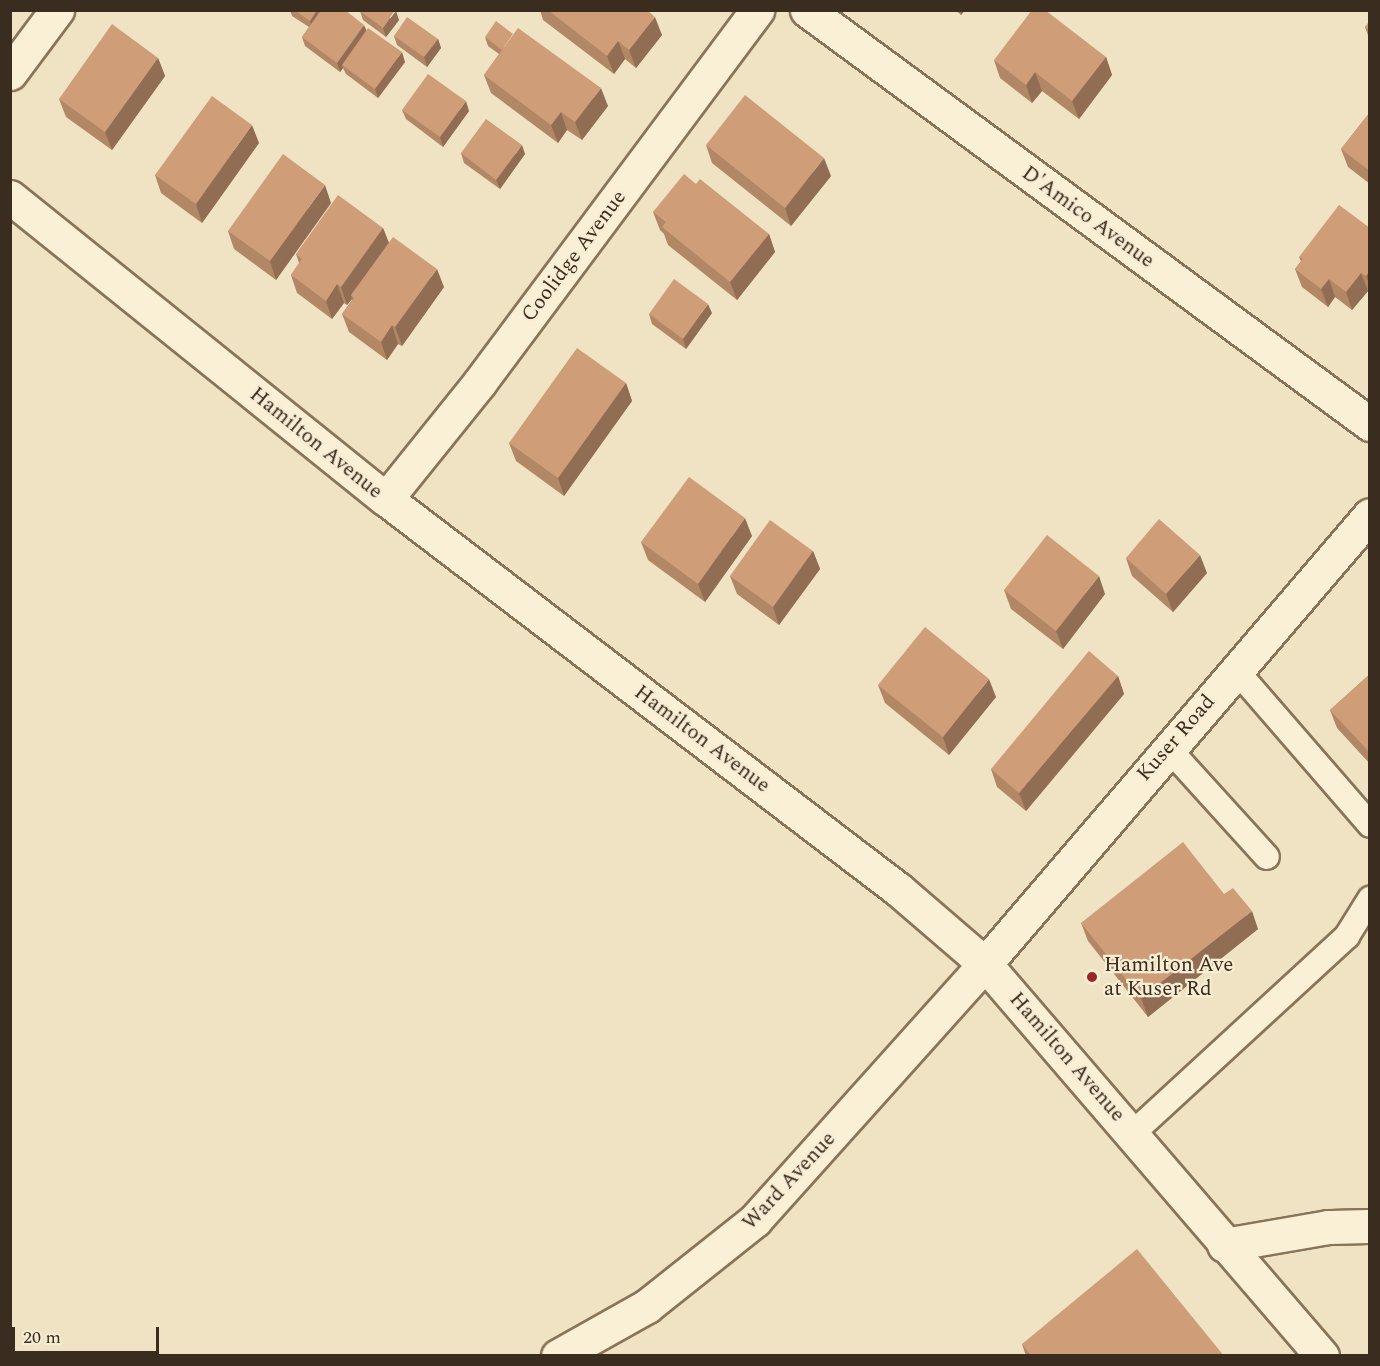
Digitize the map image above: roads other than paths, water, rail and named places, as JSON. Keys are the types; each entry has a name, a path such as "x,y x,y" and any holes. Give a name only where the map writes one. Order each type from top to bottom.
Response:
{"street":[{"path":"10,73 57,10"},
{"name":"Coolidge Avenue","path":"386,499 480,382 757,10"},
{"name":"D'Amico Avenue","path":"807,10 1370,424"},
{"name":"Hamilton Avenue","path":"10,197 386,499 890,883 985,964 1133,1133 1310,1352"},
{"name":"Kuser Road","path":"985,964 1235,669 1370,515"},
{"name":"Ward Avenue","path":"558,1356 647,1306 729,1244 985,964"},
{"path":"1224,1245 1328,1227 1370,1226"}],"lane":[{"path":"1235,669 1370,825"},
{"path":"1168,748 1267,857"},
{"path":"1133,1133 1347,936 1370,899"}],"place":[{"name":"Hamilton Ave at Kuser Rd","path":"1092,977"}]}
